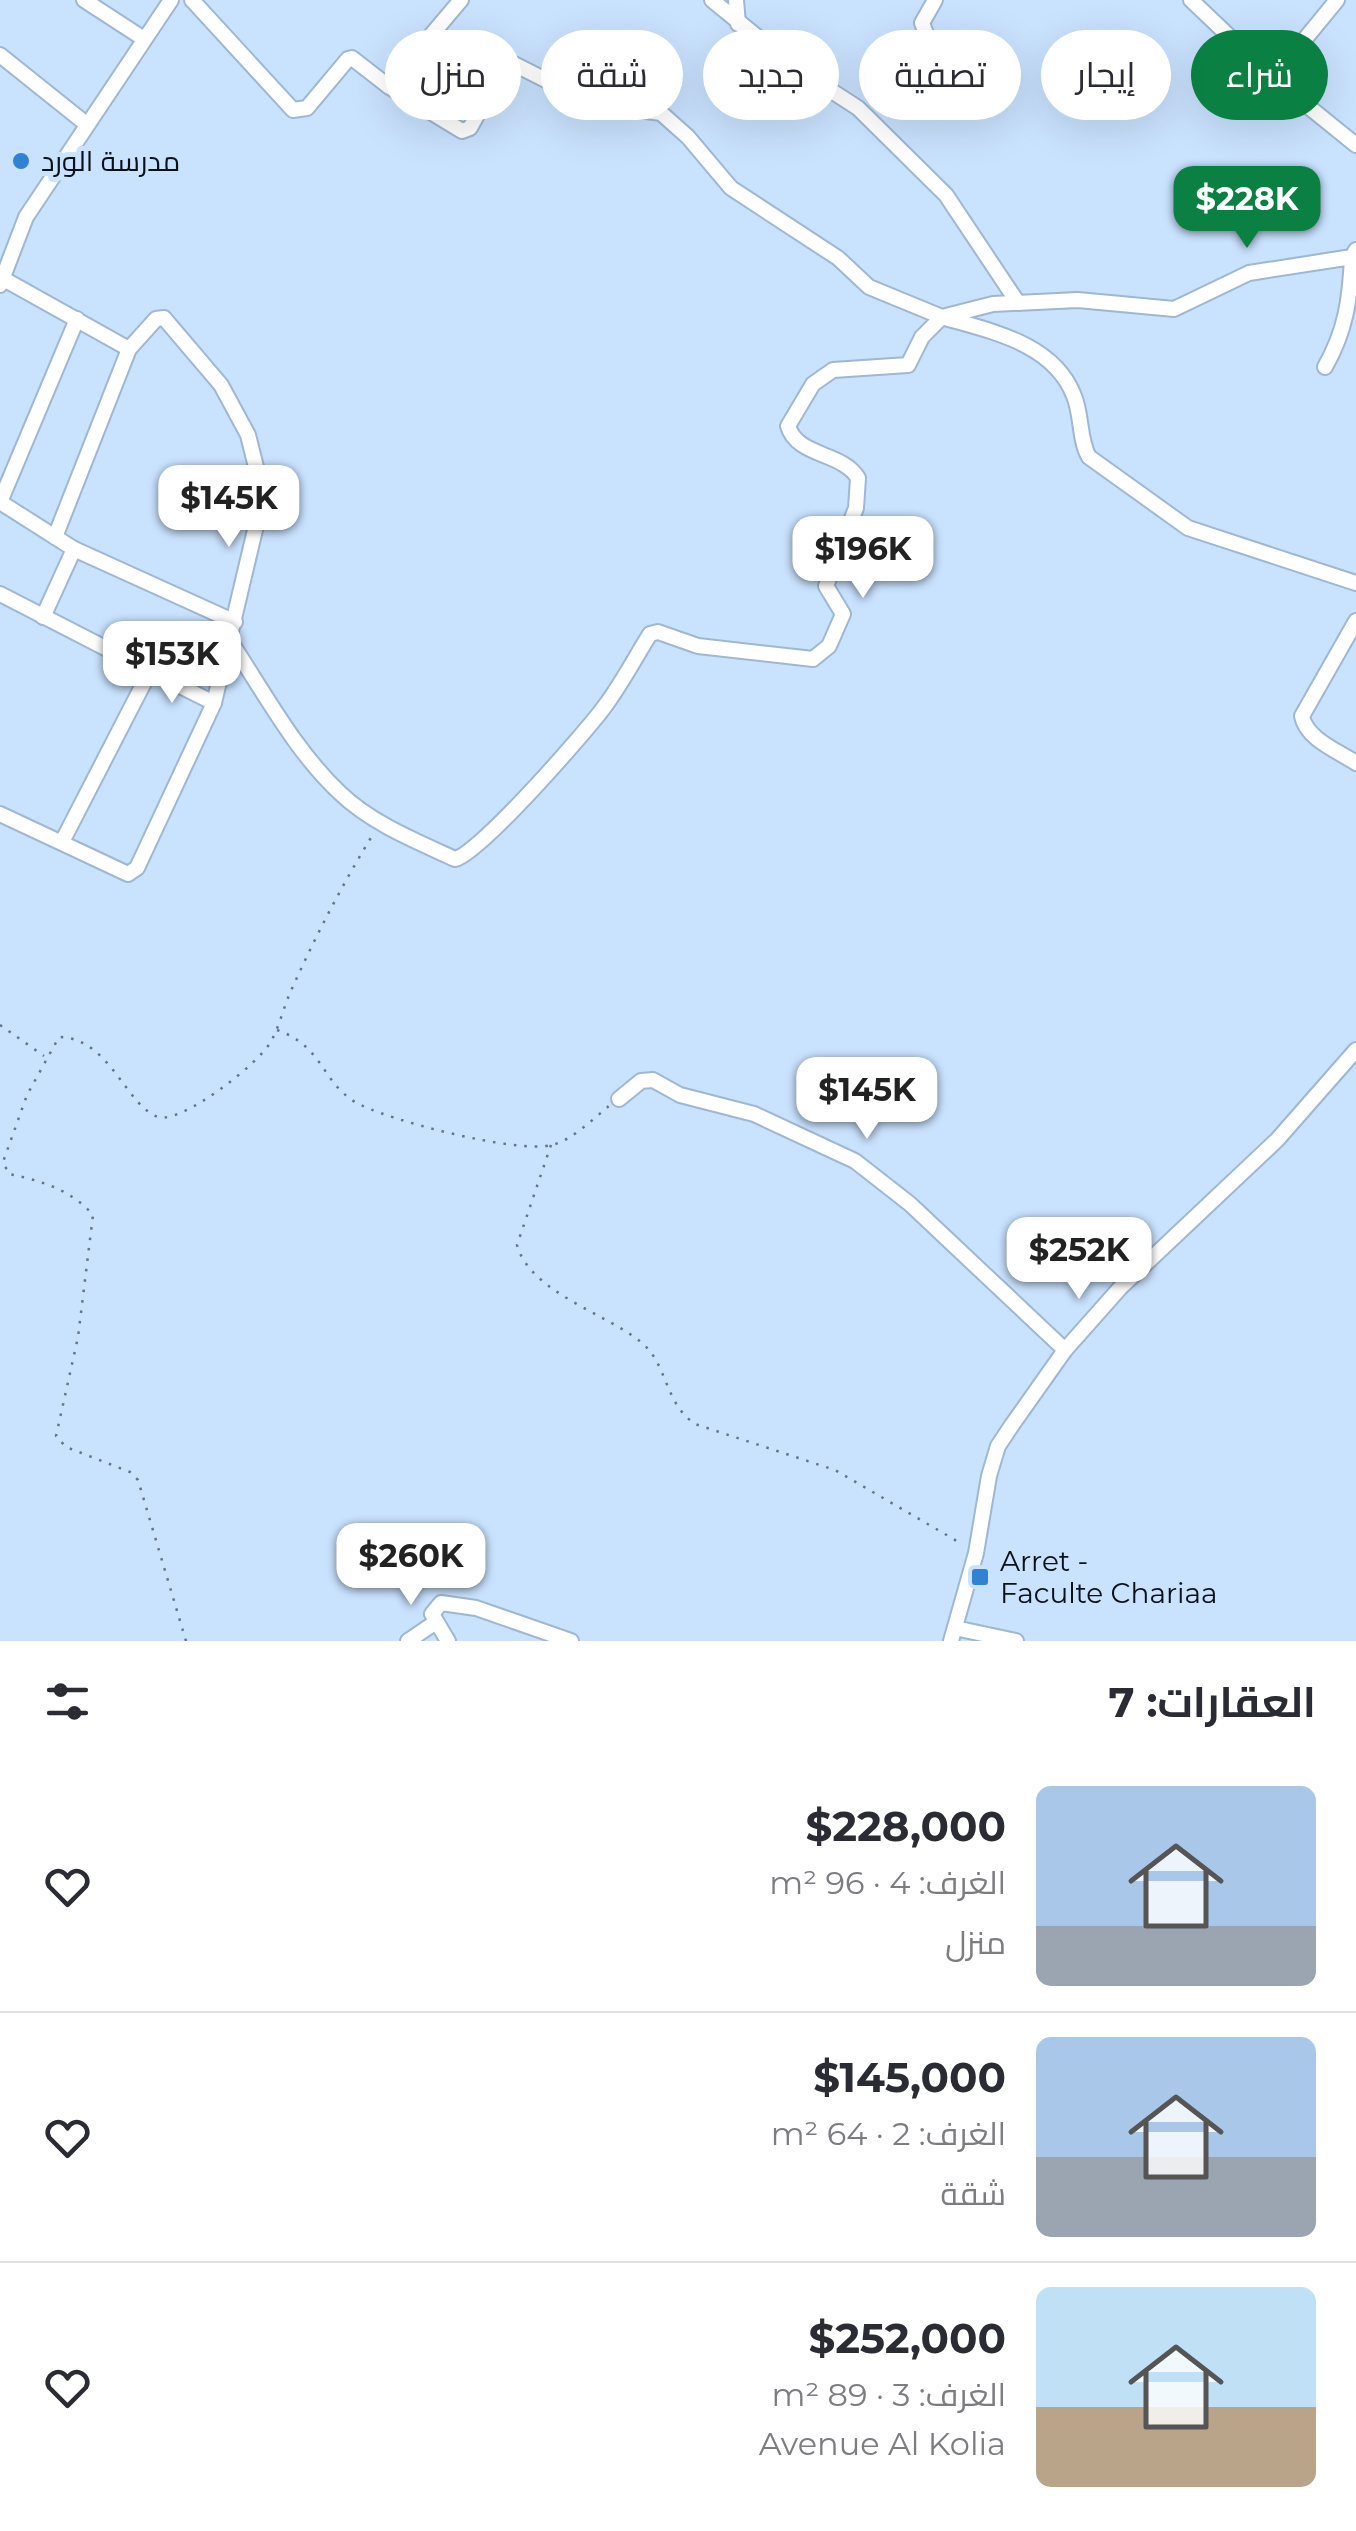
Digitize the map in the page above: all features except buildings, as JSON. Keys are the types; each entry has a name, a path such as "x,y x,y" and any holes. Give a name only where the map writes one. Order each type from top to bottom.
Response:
{"street":[{"path":"84,0 144,39"},
{"path":"129,349 1,281 26,217 170,0"},
{"path":"192,0 293,110 307,108 348,59 358,62 385,84"},
{"path":"436,30 461,0"},
{"path":"712,0 793,66 858,108 946,195 1018,302"},
{"path":"736,0 738,24"},
{"path":"925,30 922,23 934,0"},
{"path":"1190,0 1222,30"},
{"path":"1313,30 1338,0"},
{"path":"0,54 86,122"},
{"path":"521,68 592,104 661,113 688,137 731,188 838,258 869,287 942,317 1002,335 1052,362 1072,391 1089,457 1188,528 1356,583"},
{"path":"445,120 462,130 470,128 475,120"},
{"path":"1325,120 1356,145"},
{"path":"230,641 290,732 340,793 381,822 455,859 470,853 590,724 653,632 698,646 813,659 824,653 843,614 826,586 856,508 858,478 841,463 804,446 788,432 788,426 822,374 908,365 922,337 942,317 966,308 1078,300 1174,310 1250,273 1354,254 1350,307 1325,367"},
{"path":"77,318 0,502 74,549 235,622"},
{"path":"0,814 122,873 137,868 214,703 259,513 258,475 248,435 220,386 164,318 156,318 129,349 55,537"},
{"path":"44,616 74,549"},
{"path":"0,594 214,703"},
{"path":"1356,620 1302,716 1313,735 1356,762"},
{"path":"62,842 150,671"},
{"path":"1016,1641 954,1634 998,1446 1066,1350 1166,1241 1277,1140 1356,1050"},
{"path":"619,1099 641,1081 653,1080 680,1095 754,1114 855,1161 910,1204 1066,1350"},
{"path":"448,1641 436,1622 434,1608 450,1602 548,1637 571,1641"},
{"path":"408,1641 436,1622"}],"path":[{"path":"186,1641 138,1480 130,1472 66,1447 56,1436 78,1337 93,1215 76,1199 36,1179 8,1174 2,1167 13,1126 46,1056 63,1036 90,1047 153,1115 173,1118 254,1062 271,1042 355,864 381,822"},
{"path":"0,1026 46,1056"},
{"path":"276,1029 304,1042 340,1090 369,1108 496,1143 552,1146"},
{"path":"619,1099 552,1146 516,1245 530,1271 642,1342 656,1361 670,1399 682,1416 695,1424 834,1470 976,1553"}],"place":[{"name":"مدرسة الورد","path":"21,161"},
{"name":"Arret - Faculte Chariaa","path":"980,1577"}]}
